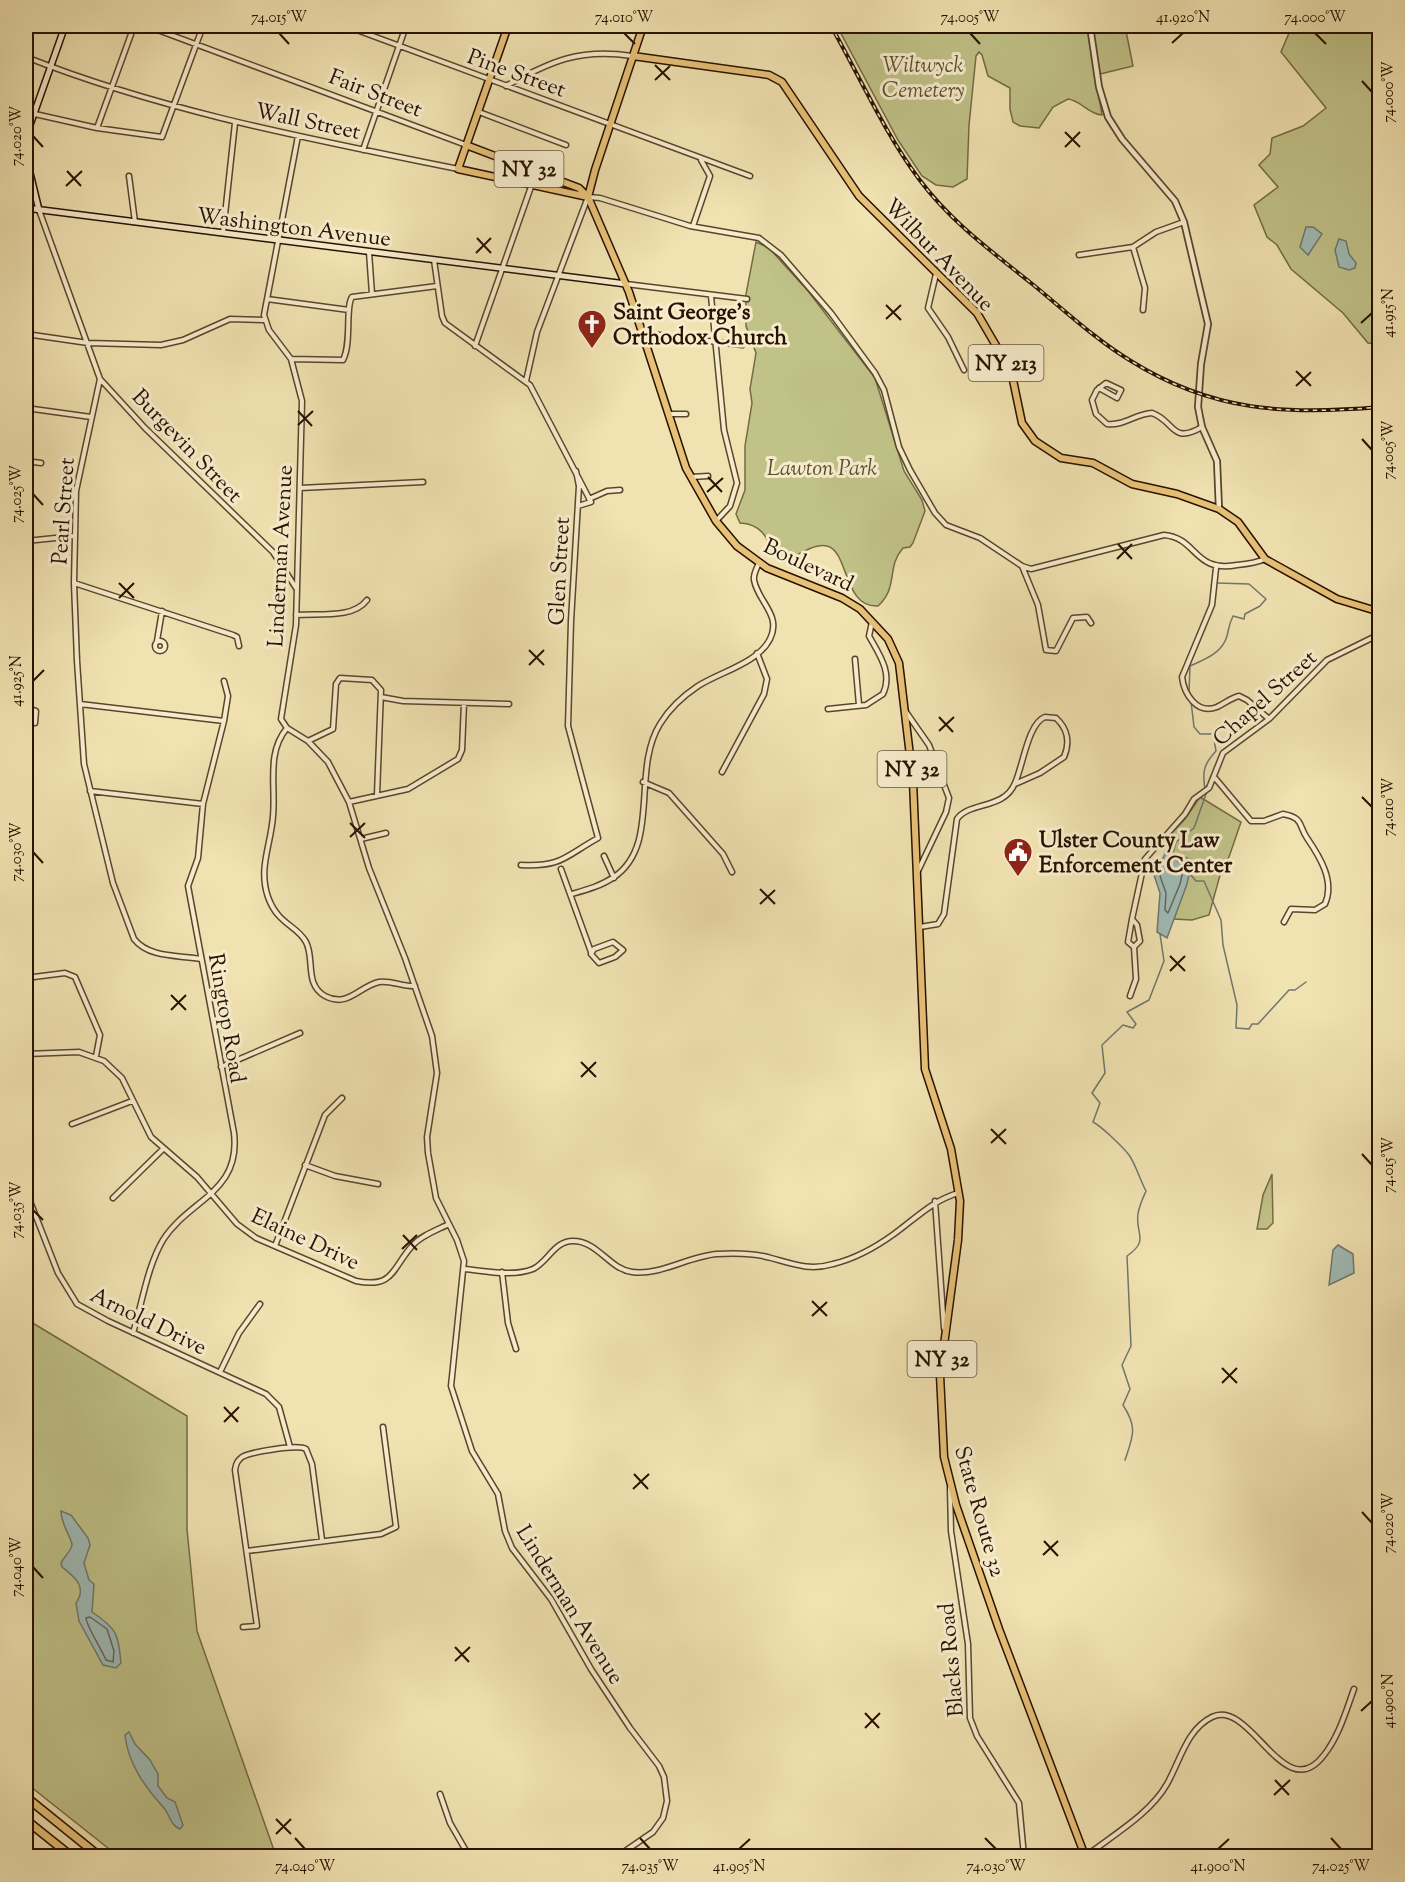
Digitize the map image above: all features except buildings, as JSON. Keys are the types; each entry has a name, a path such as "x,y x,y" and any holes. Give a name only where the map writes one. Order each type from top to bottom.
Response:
{"highway":[{"path":"26,1797 99,1857"},
{"path":"26,1820 71,1857"}],"main road":[{"path":"39,210 30,173 32,114 65,26"},
{"name":"NY 32","path":"458,169 506,26"},
{"path":"588,197 643,26"},
{"name":"Wilbur Avenue","path":"633,56 769,75 782,82 851,187 936,274 965,299 1000,351 1013,380 1022,423 1035,441 1061,458 1093,463 1132,484 1177,494 1219,509 1238,522 1265,559 1336,599 1380,612"},
{"name":"Fair Street","path":"466,145 579,188 588,197"},
{"name":"Wall Street","path":"458,169 588,197"},
{"name":"Boulevard","path":"588,197 626,284 690,477 716,521 737,546 759,563 842,598 873,620 888,639 897,657 906,712 913,781 925,1069 943,1126"},
{"name":"Washington Avenue","path":"26,208 626,284"},
{"name":"State Route 32","path":"943,1126 955,1165 959,1192 958,1240 939,1400 944,1457 950,1483 999,1629 1086,1857"}],"street":[{"path":"97,128 134,26"},
{"name":"Fair Street","path":"147,26 466,145"},
{"path":"26,112 97,128 162,137 203,26"},
{"name":"Pine Street","path":"346,26 750,176"},
{"path":"363,150 401,46 406,26"},
{"path":"1090,26 1100,87 1108,117 1122,139 1175,201 1184,222 1208,324 1198,399 1202,427 1217,461 1219,509"},
{"path":"505,86 552,62 579,54 600,52 633,56"},
{"name":"Wall Street","path":"26,57 111,89 235,123 458,169"},
{"path":"478,112 567,145"},
{"path":"223,234 235,123"},
{"path":"26,334 88,344 171,344 230,320 264,320 298,136"},
{"path":"693,226 710,176 699,158"},
{"path":"129,176 136,223"},
{"path":"475,346 532,184"},
{"path":"526,381 537,332 588,197 600,198 664,220 759,238 781,255 831,313 879,380 899,447 935,513 946,525 980,538 1022,566 1036,568 1061,559 1089,555 1164,535 1177,537 1202,560 1216,568 1265,559"},
{"path":"39,210 100,379"},
{"path":"1079,255 1133,247 1156,232 1184,222"},
{"path":"1133,247 1145,288 1143,310"},
{"path":"369,252 372,294"},
{"path":"434,260 445,323 526,381 536,393 590,500"},
{"path":"936,274 928,308 948,337 964,370"},
{"path":"626,284 747,300"},
{"path":"291,359 338,362 343,360 348,349 349,310 352,297 437,286"},
{"path":"711,296 724,430 737,483 730,506 716,521"},
{"path":"267,299 349,310"},
{"name":"Linderman Avenue","path":"264,320 291,359 302,401 296,615 281,719 287,728 308,741 328,762 349,802 373,879 432,1036 437,1065 436,1089 428,1137 429,1164 436,1198 458,1240 465,1267 451,1386 472,1451 498,1494 505,1531 512,1548 551,1599 591,1669 630,1728 659,1766 664,1777 668,1801 663,1818 653,1832 620,1856"},
{"path":"642,333 742,345"},
{"name":"Pearl Street","path":"100,379 76,491 74,582 84,764 113,883 134,939 140,946 151,952 201,959"},
{"name":"Burgevin Street","path":"100,379 145,428 273,552 297,588"},
{"path":"1099,388 1117,398 1121,390 1106,382 1099,388 1092,400 1093,407 1101,421 1107,424 1121,424 1140,414 1152,413 1172,430 1184,434 1202,427"},
{"path":"26,408 91,417"},
{"path":"668,414 686,414"},
{"path":"26,461 41,463"},
{"name":"Glen Street","path":"521,865 546,866 558,863 598,838 568,726 571,621 579,486 576,471"},
{"path":"690,477 708,476"},
{"path":"300,488 423,482"},
{"path":"578,506 607,491 620,490"},
{"path":"26,541 75,536"},
{"path":"572,894 614,878 628,864 638,845 647,755 655,734 677,702 696,687 758,653 768,642 774,628 771,614 754,579 759,563"},
{"path":"1022,566 1038,605 1046,650 1056,651 1072,618 1087,617 1091,623"},
{"path":"1216,568 1212,605 1182,677 1189,699 1198,706 1210,709 1234,697 1243,697 1269,719"},
{"path":"74,582 233,635 237,637 239,646"},
{"path":"296,615 350,613 360,609 367,600"},
{"path":"157,641 162,610"},
{"path":"828,709 859,705 878,699 887,682 881,657 869,636 873,620"},
{"name":"Chapel Street","path":"1130,996 1136,979 1134,947 1140,941 1137,925 1132,919 1145,859 1185,814 1194,799 1209,789 1223,753 1269,719 1327,660 1380,634"},
{"path":"722,772 764,694 767,679 758,653"},
{"path":"855,658 859,705"},
{"path":"308,741 333,729 336,684 340,678 372,680 381,690 377,795"},
{"name":"Ringtop Road","path":"133,1333 163,1241 178,1222 224,1182 230,1171 234,1150 188,886 198,858 203,804 224,721 228,696 224,681"},
{"path":"381,697 403,701 509,704"},
{"path":"349,802 408,789 460,757 464,703"},
{"path":"80,704 224,721"},
{"path":"26,707 36,711 35,723"},
{"path":"906,712 929,745 949,798 946,812 916,874"},
{"path":"918,927 938,924 944,914 957,819 965,810 991,805 1015,784 1040,773 1064,757 1068,743 1066,734 1056,718 1039,719 1033,726 1015,784"},
{"path":"287,728 279,740 275,755 273,816 263,870 272,906 281,920 306,941 314,985 326,996 340,1000 348,999 381,982 415,986"},
{"path":"1215,777 1251,821 1264,821 1283,814 1298,820 1323,862 1327,891 1325,904 1315,910 1291,909 1284,922"},
{"path":"644,782 669,793 723,854 732,873"},
{"path":"90,791 203,804"},
{"path":"361,839 386,833"},
{"path":"604,856 614,878"},
{"path":"561,869 572,894 592,958 599,963 615,957 623,950 613,942 591,952"},
{"path":"1132,919 1128,942 1134,947"},
{"path":"26,978 65,973 75,977 99,1030 96,1056 67,1052 26,1054"},
{"path":"221,1067 300,1033"},
{"name":"Elaine Drive","path":"96,1056 118,1073 144,1127 163,1149 184,1165 212,1193 237,1224 256,1238 356,1281 372,1284 392,1275 414,1244 449,1224"},
{"path":"274,1246 325,1115 342,1098"},
{"path":"72,1124 132,1101"},
{"path":"113,1197 163,1149"},
{"path":"305,1165 335,1176 378,1184"},
{"name":"Arnold Drive","path":"26,1191 58,1273 70,1296 81,1307 266,1394 281,1412 290,1447"},
{"path":"465,1267 502,1272 531,1269 560,1245 571,1241 587,1244 619,1267 634,1272 718,1254 759,1255 795,1266 824,1266 843,1262 885,1240 935,1201 959,1192"},
{"path":"935,1201 945,1335"},
{"path":"502,1272 508,1323 516,1349"},
{"path":"220,1372 235,1339 260,1304"},
{"path":"247,1551 391,1532 397,1523 383,1427"},
{"path":"243,1627 256,1626 236,1466 241,1458 249,1454 301,1446 309,1452 322,1540"},
{"name":"Blacks Road","path":"950,1483 951,1531 968,1644 970,1718 977,1736 1019,1803 1024,1857"},
{"path":"1086,1857 1157,1798 1201,1724 1215,1715 1235,1718 1279,1761 1298,1769 1314,1766 1324,1756 1336,1736 1354,1689"},
{"path":"440,1794 450,1823 469,1857"}],"green space":[{"name":"Wiltwyck Cemetery","path":"837,26 1087,26 1102,115 1068,99 1053,107 1039,128 1020,126 1013,122 1010,109 1010,88 988,76 979,52 976,56 969,125 967,179 953,187 936,185 922,176 898,140"},
{"path":"1092,26 1125,26 1133,66 1100,74"},
{"path":"1292,26 1379,26 1379,344 1368,343 1343,313 1291,269 1277,245 1267,237 1254,205 1278,187 1259,165 1270,154 1272,138 1303,126 1326,108 1281,52"},
{"name":"Lawton Park","path":"756,242 769,248 808,291 875,378 904,471 922,500 925,511 913,543 910,547 903,548 898,555 888,592 878,606 867,604 858,598 834,550 827,546 816,546 784,562 776,559 760,530 740,523 736,514 745,490 745,446 752,403 750,389 756,353 746,326 746,294"},
{"path":"1200,797 1241,822 1229,857 1222,868 1209,915 1192,920 1174,919 1192,861 1177,854 1165,854 1167,838 1185,819"},
{"path":"1272,1174 1273,1223 1267,1229 1257,1229 1263,1195"},
{"path":"26,1319 187,1416 187,1529 197,1631 276,1856 118,1856 26,1783"}],"water":[{"path":"1306,227 1313,227 1322,234 1308,255 1300,247"},
{"path":"1339,239 1346,241 1349,254 1356,263 1355,268 1349,270 1339,267 1335,250"},
{"path":"1165,854 1177,854 1192,860 1187,884 1167,938 1157,932 1160,893 1154,875"},
{"path":"1338,1245 1353,1254 1354,1273 1329,1285 1333,1250"},
{"path":"61,1511 71,1515 88,1538 90,1545 84,1563 89,1580 94,1584 92,1612 107,1623 115,1633 121,1663 116,1668 103,1665 79,1621 76,1603 80,1587 61,1563 72,1545"},
{"path":"129,1732 135,1744 150,1760 158,1774 158,1786 167,1798 175,1802 183,1825 180,1829 172,1822 134,1765 125,1735"}],"waterway":[{"path":"1189,693 1190,666 1217,652 1225,642 1233,616 1244,619 1245,614 1260,606 1266,599 1249,584 1217,583"},
{"path":"1191,701 1194,727 1200,734 1213,734 1216,751 1205,768 1205,789"},
{"path":"1172,856 1176,842 1194,828 1206,794"},
{"path":"1189,873 1196,881 1204,881 1221,920 1223,945 1237,1005 1236,1028 1249,1029 1252,1024 1258,1024 1289,990 1295,990 1306,982"},
{"path":"1125,1460 1133,1432 1131,1420 1123,1405 1130,1389 1122,1365 1131,1346 1127,1256 1140,1241 1138,1214 1146,1191 1129,1155 1093,1122 1100,1103 1092,1093 1105,1073 1102,1045 1123,1025 1133,1028 1136,1024 1127,1012 1149,1000 1164,961 1160,934"}],"railway":[{"path":"831,26 906,161 931,194 986,247 1118,353 1161,378 1191,391 1221,400 1282,409 1380,407"}],"place":[{"name":"Saint George's Orthodox Church","path":"592,350"},
{"name":"Ulster County Law Enforcement Center","path":"1018,878"}]}
